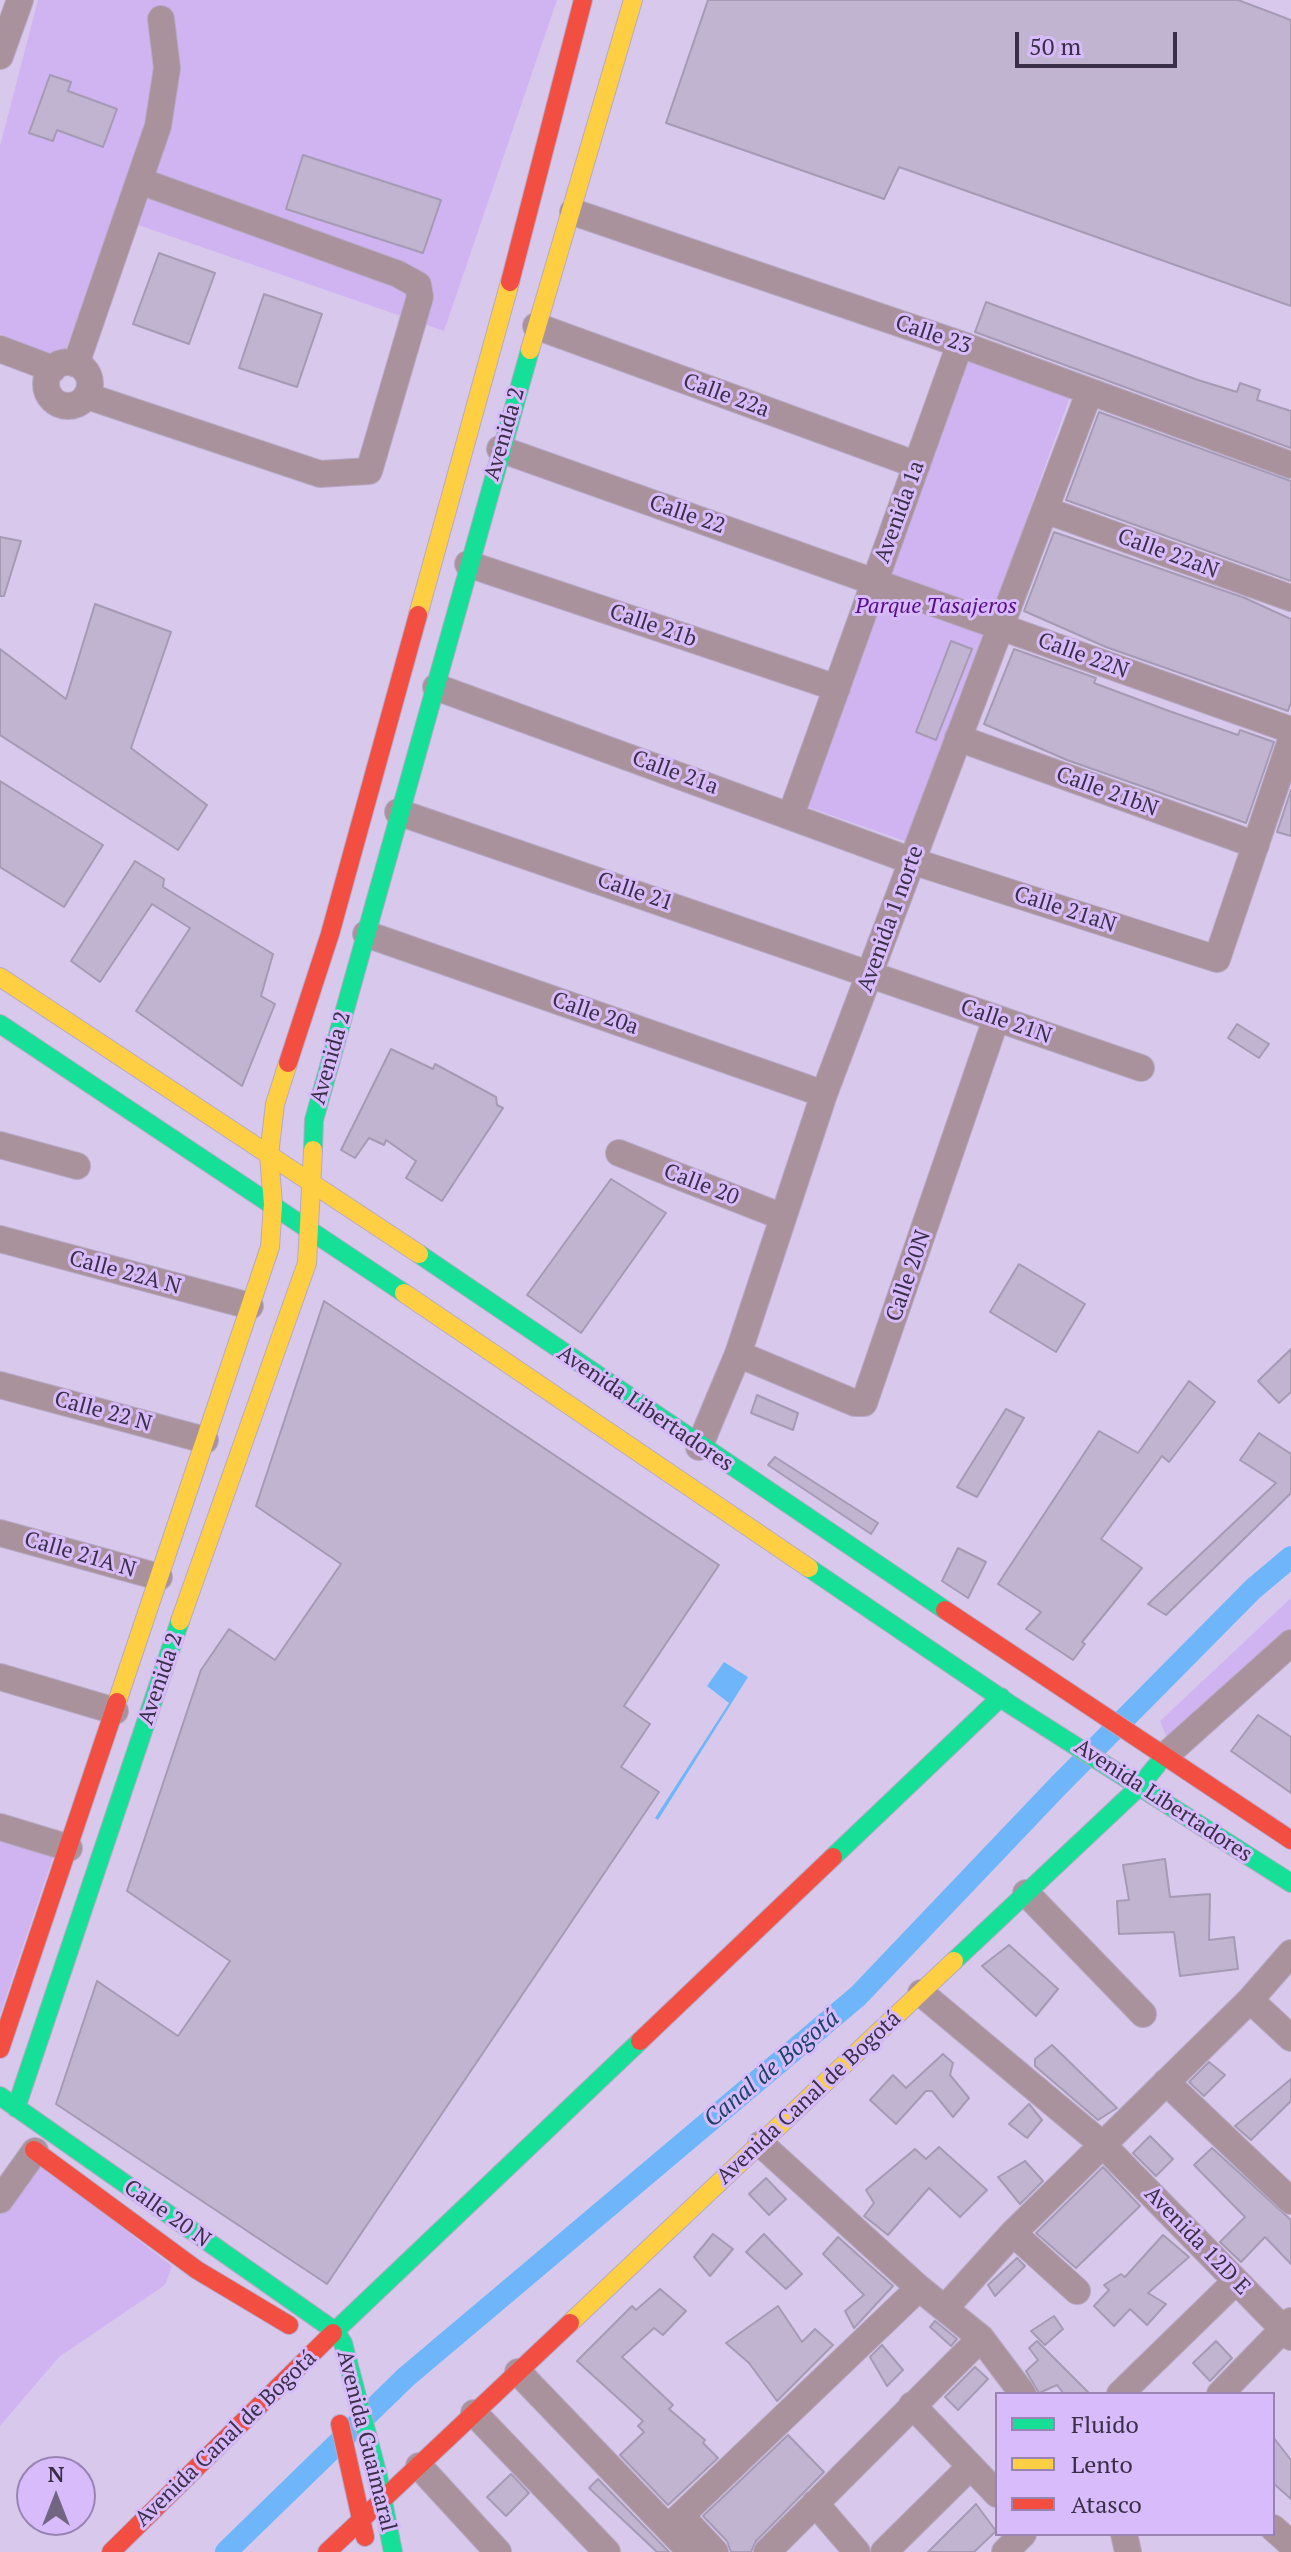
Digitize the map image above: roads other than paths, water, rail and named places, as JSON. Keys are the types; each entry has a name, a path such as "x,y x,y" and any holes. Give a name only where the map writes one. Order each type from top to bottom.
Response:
{"main road":[{"name":"Avenida 2","path":"0,2049 270,1247 273,1204 269,1155 275,1104 330,934 558,107 583,0"},
{"name":"Avenida 2","path":"16,2108 217,1512 307,1263 314,1120 500,449 573,212 633,0"},
{"name":"Avenida Libertadores","path":"0,977 312,1181 699,1447 1291,1840"},
{"name":"Avenida Libertadores","path":"0,1024 273,1204 1006,1701 1291,1883"},
{"name":"Avenida Canal de Bogotá","path":"111,2552 324,2354 1006,1701"},
{"name":"Avenida Canal de Bogotá","path":"327,2552 1139,1787 1160,1751"},
{"name":"Calle 20 N","path":"0,2096 339,2337"},
{"name":"Calle 20 N","path":"29,2147 197,2270 324,2354"},
{"name":"Avenida Guaimaral","path":"339,2337 378,2476 393,2552"},
{"name":"Avenida Guaimaral","path":"336,2408 368,2552"}],"street":[{"path":"0,56 20,0"},
{"path":"70,377 158,126 167,68 161,19"},
{"path":"0,349 70,377 323,456 340,472 369,471 420,297 418,285 398,274 140,181"},
{"name":"Calle 23","path":"573,212 960,344 1291,465"},
{"name":"Calle 22a","path":"536,326 917,465"},
{"name":"Avenida 1a","path":"791,815 960,344"},
{"path":"0,366 70,377"},
{"name":"Avenida 1 norte","path":"699,1447 738,1354 824,1094 1089,393"},
{"name":"Calle 22","path":"500,449 875,581"},
{"name":"Calle 22aN","path":"1045,510 1291,598"},
{"name":"Calle 21b","path":"468,564 837,688"},
{"name":"Calle 22N","path":"875,581 1291,730"},
{"name":"Calle 21a","path":"436,687 912,861"},
{"name":"Calle 21bN","path":"958,738 1256,845"},
{"path":"1256,845 1291,740"},
{"name":"Calle 21","path":"398,812 872,973"},
{"name":"Calle 21aN","path":"912,861 1217,959 1256,845"},
{"name":"Calle 20a","path":"366,934 824,1094"},
{"name":"Calle 21N","path":"872,973 1141,1068"},
{"name":"Calle 20N","path":"738,1354 855,1403 864,1403 996,1019"},
{"path":"0,1145 77,1166"},
{"name":"Calle 20","path":"619,1153 783,1217"},
{"name":"Calle 22A N","path":"0,1239 250,1306"},
{"name":"Calle 22 N","path":"0,1385 205,1440"},
{"name":"Calle 21A N","path":"0,1533 159,1577"},
{"name":"Avenida Canal de Bogotá","path":"1160,1751 1291,1643"},
{"path":"0,1677 115,1711"},
{"path":"0,1827 69,1848"},
{"path":"1026,1893 1143,2014"},
{"path":"946,2307 1013,2233 1250,2000 1291,1953"},
{"name":"Avenida 12D E","path":"921,1993 1103,2145 1236,2281 1288,2329"},
{"path":"1250,2000 1291,2038"},
{"path":"1166,2082 1291,2201"},
{"path":"761,2144 919,2288 981,2338 1022,2392"},
{"path":"0,2200 29,2147"},
{"path":"1013,2233 1077,2291"},
{"path":"1122,2392 1236,2281"},
{"path":"675,2522 919,2288"},
{"path":"1222,2392 1288,2329"},
{"path":"1228,2392 1288,2329"},
{"path":"767,2552 981,2338"},
{"path":"518,2372 675,2522 715,2552"},
{"path":"912,2405 995,2492"},
{"path":"474,2413 607,2552"},
{"path":"419,2466 498,2552"},
{"path":"884,2552 970,2467"},
{"path":"815,2503 857,2552"},
{"path":"675,2522 691,2552"},
{"path":"1275,2530 1291,2544"},
{"path":"1005,2552 1021,2536"}],"water":[{"path":"724,1662 748,1677 658,1820 655,1818 729,1703 707,1686"}],"waterway":[{"name":"Canal de Bogotá","path":"226,2552 406,2377 858,1996 1058,1786 1253,1589 1291,1557"}],"park label":[{"name":"Parque Tasajeros","path":"936,607"}]}
